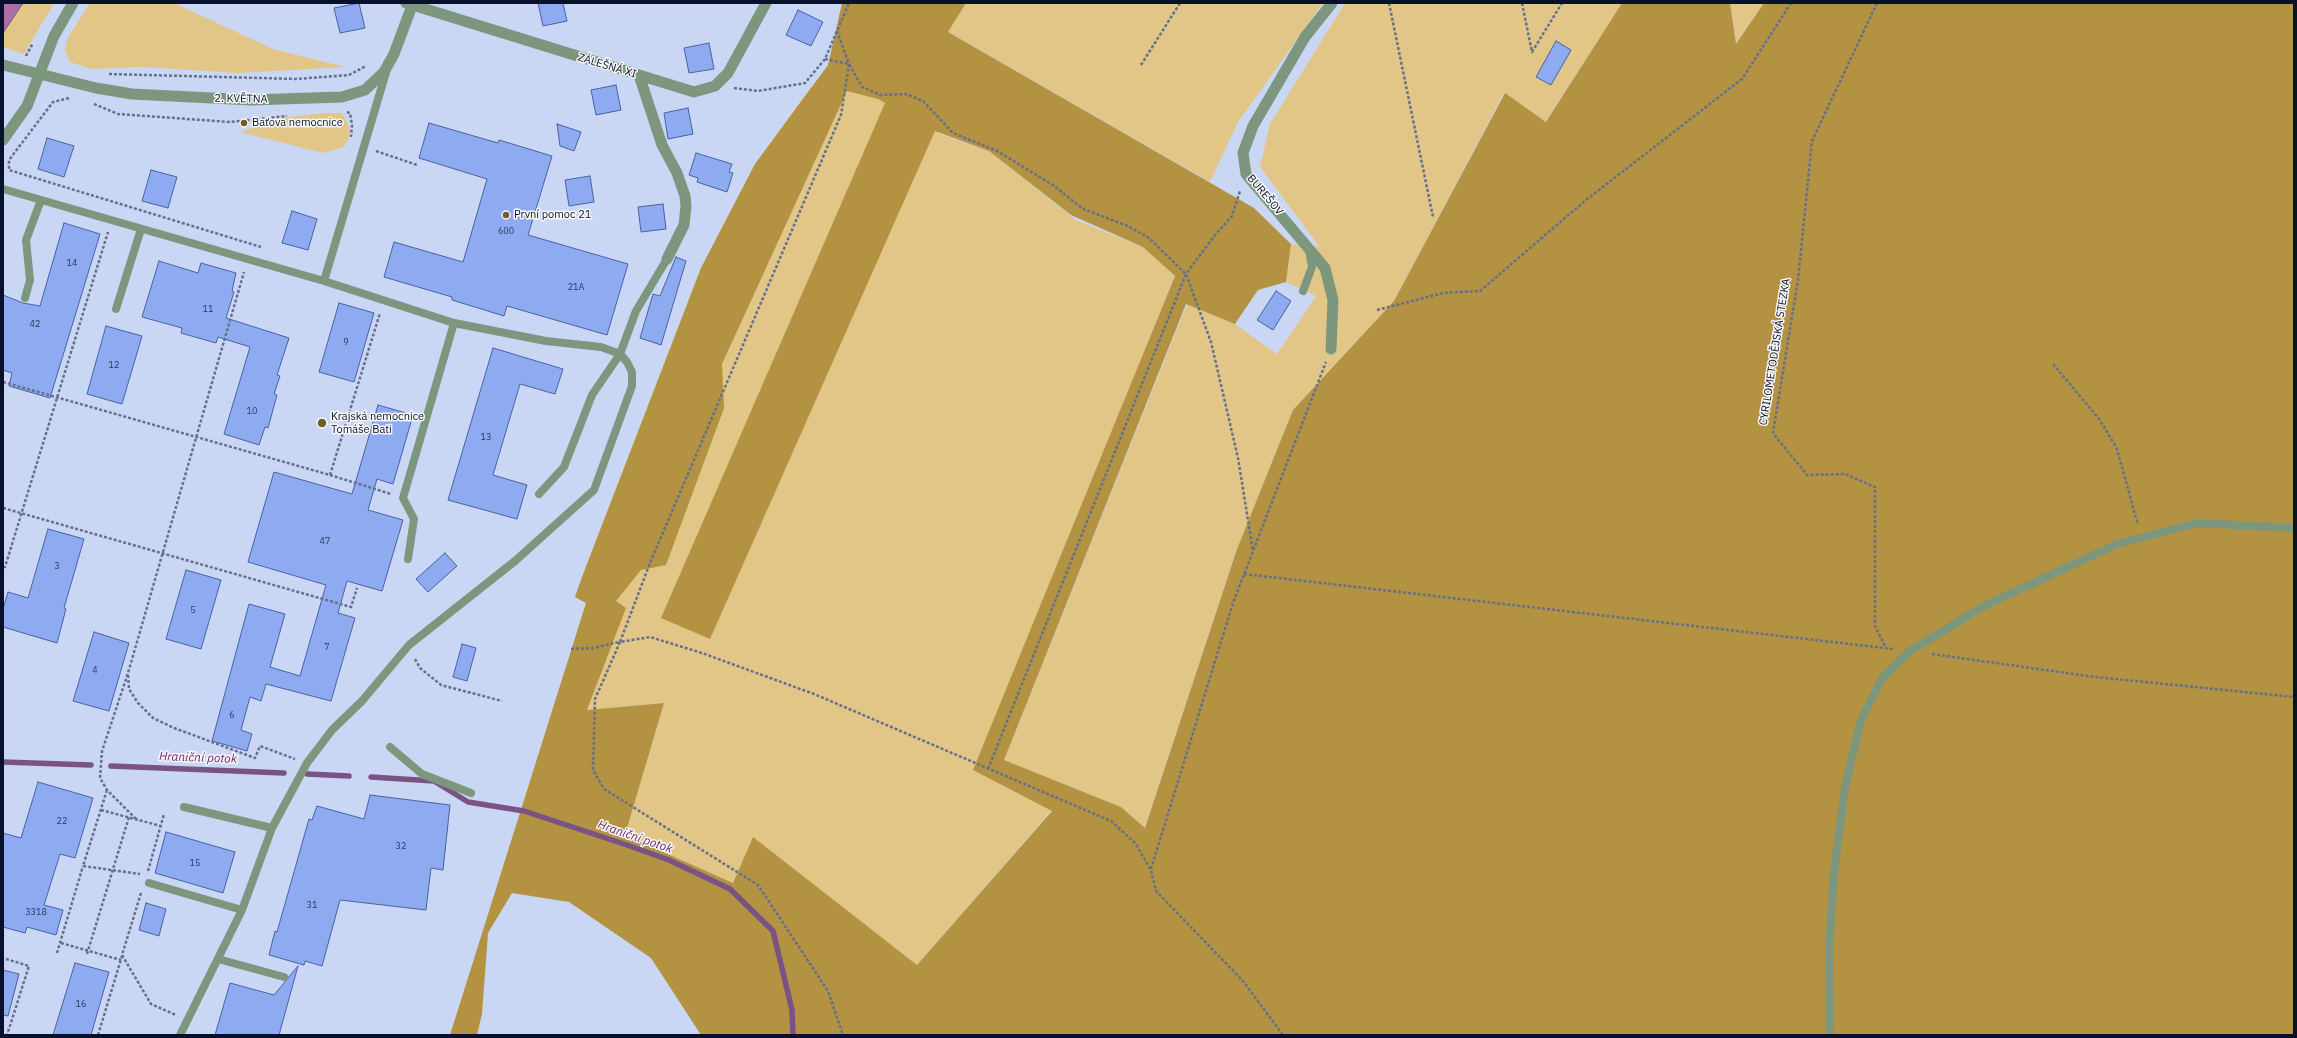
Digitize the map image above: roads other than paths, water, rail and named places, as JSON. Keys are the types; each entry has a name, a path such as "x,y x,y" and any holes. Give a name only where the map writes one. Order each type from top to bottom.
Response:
{"street":[{"path":"3,140 27,106 54,36 73,3"},
{"name":"ZÁLEŠNÁ XI","path":"410,4 689,92 715,86 728,73 766,3"},
{"name":"BUREŠOV","path":"1332,3 1305,37 1253,126 1243,153 1246,174 1325,268 1333,300 1332,349"},
{"name":"2. KVĚTNA","path":"3,65 96,88 168,97 251,100 310,99 342,96 365,90 376,82 388,66 410,4"},
{"path":"639,75 662,145 676,172 685,196 686,206 684,225 667,259"}],"lane":[{"path":"324,281 388,66"},
{"path":"3,189 324,281 384,302 454,323 546,341 601,347 620,354 627,362 632,372 632,386 594,490 515,561 409,645 362,701 332,730 307,763 272,828 242,910 180,1035"},
{"path":"25,298 30,280 26,240 41,200"},
{"path":"116,309 141,228"},
{"path":"1304,291 1312,267 1309,248"},
{"path":"539,494 564,467 592,396 620,354 636,311 667,259"},
{"path":"408,559 414,519 403,498 454,323"},
{"path":"1830,1035 1828,948 1834,872 1845,787 1865,713 1882,678 1910,651 1984,606 2117,544 2197,523 2294,528"},
{"path":"390,747 422,774 471,793"},
{"path":"184,807 272,828"},
{"path":"149,883 242,910"},
{"path":"218,959 284,977"}],"waterway":[{"name":"Hraniční potok","path":"3,762 91,765"},
{"name":"Hraniční potok","path":"111,766 284,773"},
{"name":"Hraniční potok","path":"307,774 349,776"},
{"name":"Hraniční potok","path":"371,777 434,781 468,802 524,811 627,845 669,860 730,889 773,931 792,1010 793,1035"}],"place":[{"name":"Baťova nemocnice","path":"244,123"},
{"name":"První pomoc 21","path":"506,215"},
{"name":"Krajská nemocnice Tomáše Bati","path":"322,423"}]}
